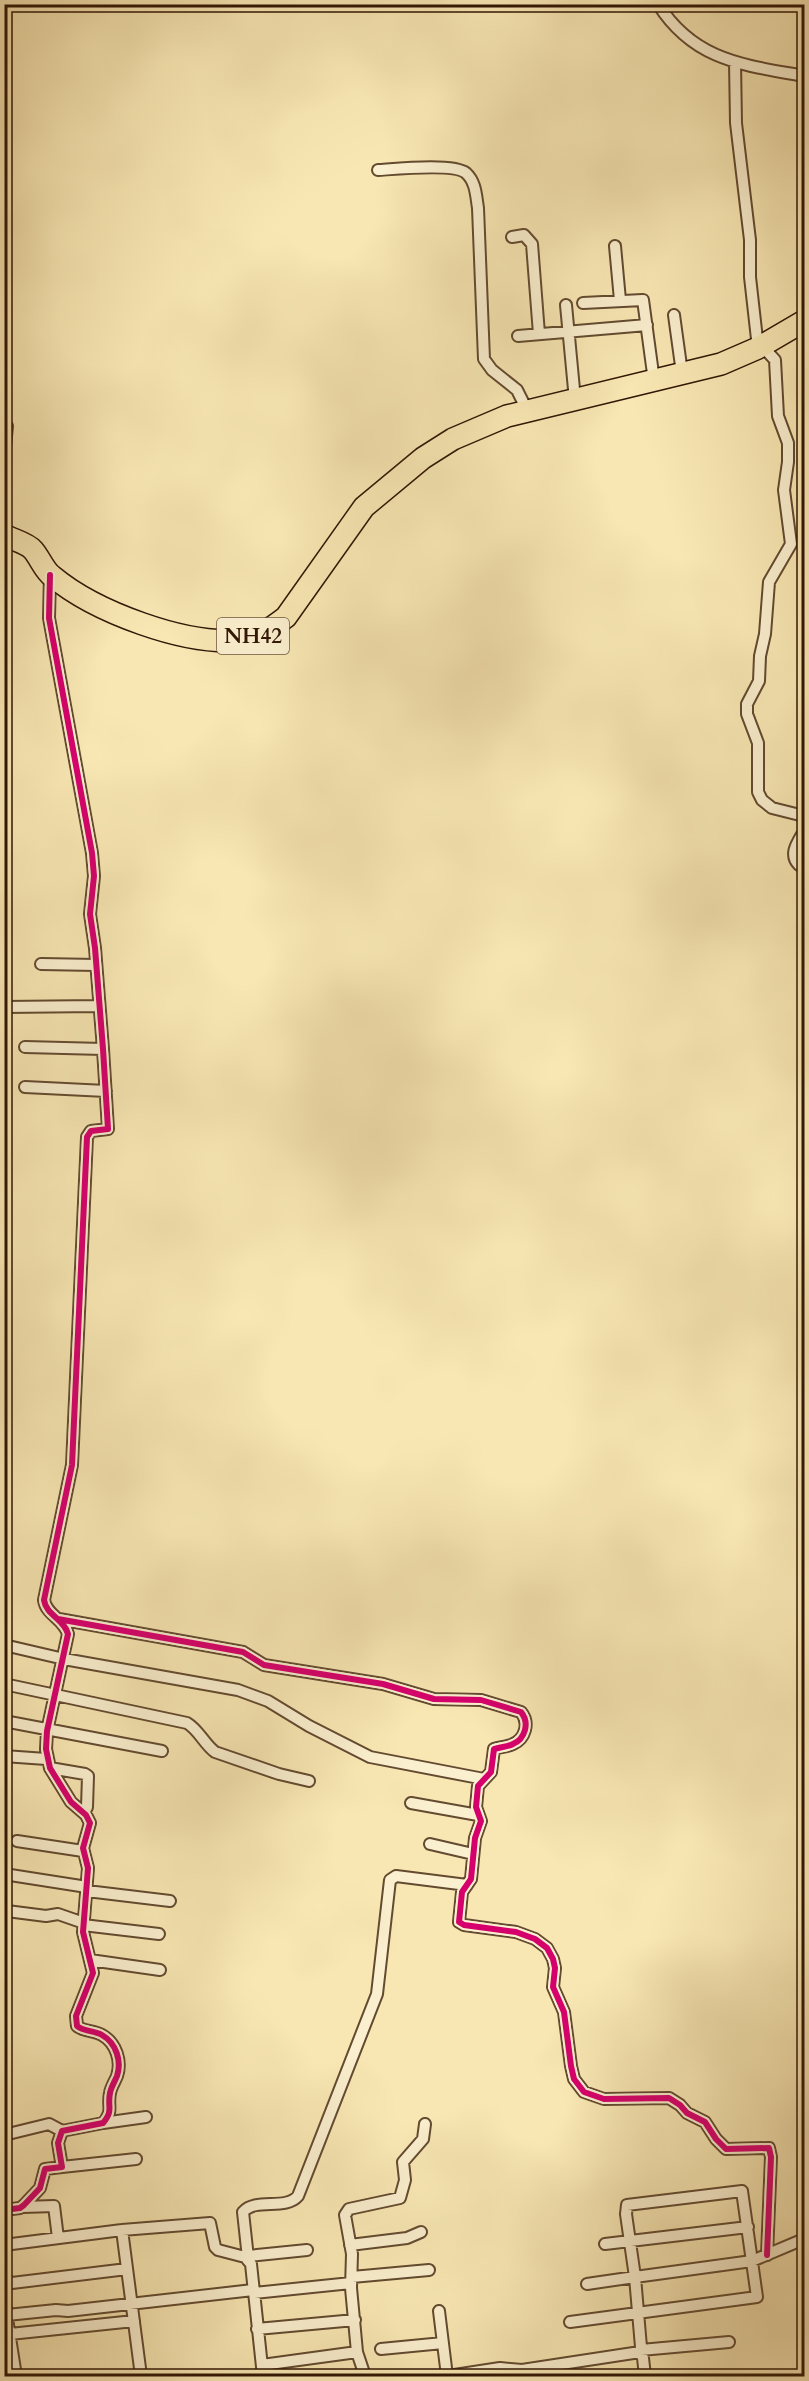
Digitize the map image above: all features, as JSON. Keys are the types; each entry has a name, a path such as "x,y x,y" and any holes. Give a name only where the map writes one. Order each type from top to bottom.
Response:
{"highway":[{"name":"NH42","path":"4,536 32,548 50,575 94,604 142,624 214,640 243,640 268,630 286,617 364,507 423,458 453,439 479,427 527,411 721,364 760,347 804,321"}],"street":[{"path":"658,4 669,21 680,32 718,57 804,76"},
{"path":"735,62 736,123 750,240 750,277 760,347 775,360 778,416 788,443 784,490 791,544 769,582 759,681 747,704 747,714 758,743 758,792 762,800 772,808 804,816"},
{"path":"378,170 434,167 459,169 471,180 476,190 478,208 484,359 492,370 517,390 527,411"},
{"path":"512,237 524,236 532,244 539,334"},
{"path":"615,246 620,300"},
{"path":"583,303 643,300 654,381"},
{"path":"566,305 575,399"},
{"path":"674,315 682,374"},
{"path":"518,336 647,326"},
{"path":"4,421 7,426 4,457"},
{"path":"50,575 47,605 92,853 94,876 90,914 103,1049 107,1130 91,1131 87,1137 72,1465 44,1600 46,1609 65,1626 68,1634 47,1731 48,1764 71,1802 89,1819 90,1828 83,1851 87,1861 83,1937 93,1968 92,1978 76,2016 77,2025 81,2029 104,2036 115,2047 118,2055 118,2071 110,2093 110,2113 103,2123"},
{"path":"804,831 795,846 794,855 799,865 804,865"},
{"path":"41,964 96,965"},
{"path":"4,1007 98,1006"},
{"path":"25,1047 103,1049"},
{"path":"25,1088 106,1091"},
{"path":"58,1619 243,1652 264,1665 383,1684 434,1699 482,1700 521,1713 526,1722 521,1738 511,1745 494,1749 491,1772 478,1786 476,1807 481,1821 475,1838 471,1879 462,1892 458,1918 461,1924 526,1935 536,1939 551,1954 555,1968 553,1987 564,2012 570,2066 574,2079 584,2092 604,2099 669,2098 687,2113 705,2122 726,2149 769,2148 771,2157 767,2255"},
{"path":"4,1645 64,1659 238,1690 268,1701 309,1726 370,1757 484,1779"},
{"path":"4,1684 187,1723 215,1752 279,1774 309,1781"},
{"path":"4,1722 162,1750"},
{"path":"4,1756 48,1764 88,1776 87,1807 84,1813"},
{"path":"411,1803 478,1815"},
{"path":"17,1841 83,1851"},
{"path":"429,1844 473,1854"},
{"path":"4,1874 170,1901"},
{"path":"357,2352 262,2371 243,2212 250,2207 288,2202 298,2196 340,2084 369,2017 378,1984 390,1880 396,1876 466,1885"},
{"path":"8,1911 46,1916 58,1914 83,1924 159,1934"},
{"path":"90,1959 160,1970"},
{"path":"4,2135 49,2124 62,2131 146,2117"},
{"path":"365,2376 357,2352 346,2212 349,2209 400,2198 405,2180 403,2162 423,2139 425,2124"},
{"path":"62,2131 58,2143 62,2167"},
{"path":"23,2207 40,2188 45,2169 136,2159"},
{"path":"570,2322 640,2314 757,2296 742,2191 627,2205 640,2314 640,2351 645,2376"},
{"path":"4,2210 54,2206 58,2238"},
{"path":"4,2245 207,2222 213,2226 215,2247 218,2250 248,2257 307,2250"},
{"path":"605,2244 748,2227"},
{"path":"122,2230 141,2376"},
{"path":"350,2245 407,2238 421,2232"},
{"path":"587,2284 752,2261 804,2239"},
{"path":"4,2279 12,2283 127,2270"},
{"path":"7,2315 254,2292 429,2270"},
{"path":"4,2299 16,2376"},
{"path":"439,2311 447,2376 500,2368 520,2373 640,2351 729,2342"},
{"path":"257,2329 355,2320"},
{"path":"10,2334 134,2321"},
{"path":"381,2349 443,2343"}],"cycle path":[{"path":"4,2210 20,2208 24,2205 40,2188 45,2169 62,2167 58,2143 62,2131 103,2123 109,2111 110,2093 119,2064 117,2053 107,2038 77,2026 76,2016 93,1973 83,1932 88,1868 83,1848 90,1823 86,1815 71,1802 50,1768 46,1749 47,1731 68,1634 63,1624 48,1610 44,1600 72,1465 87,1137 91,1131 108,1129 95,948 90,914 94,876 92,853 49,618 50,575"},
{"path":"58,1619 243,1652 264,1665 383,1684 434,1699 481,1700 521,1712 526,1726 523,1735 513,1744 494,1749 491,1772 478,1786 476,1807 481,1821 475,1838 471,1879 462,1892 459,1922 464,1925 516,1932 535,1939 547,1948 555,1968 553,1987 564,2012 574,2079 584,2092 604,2099 669,2098 687,2113 705,2122 726,2149 769,2148 771,2157 767,2255"}]}
